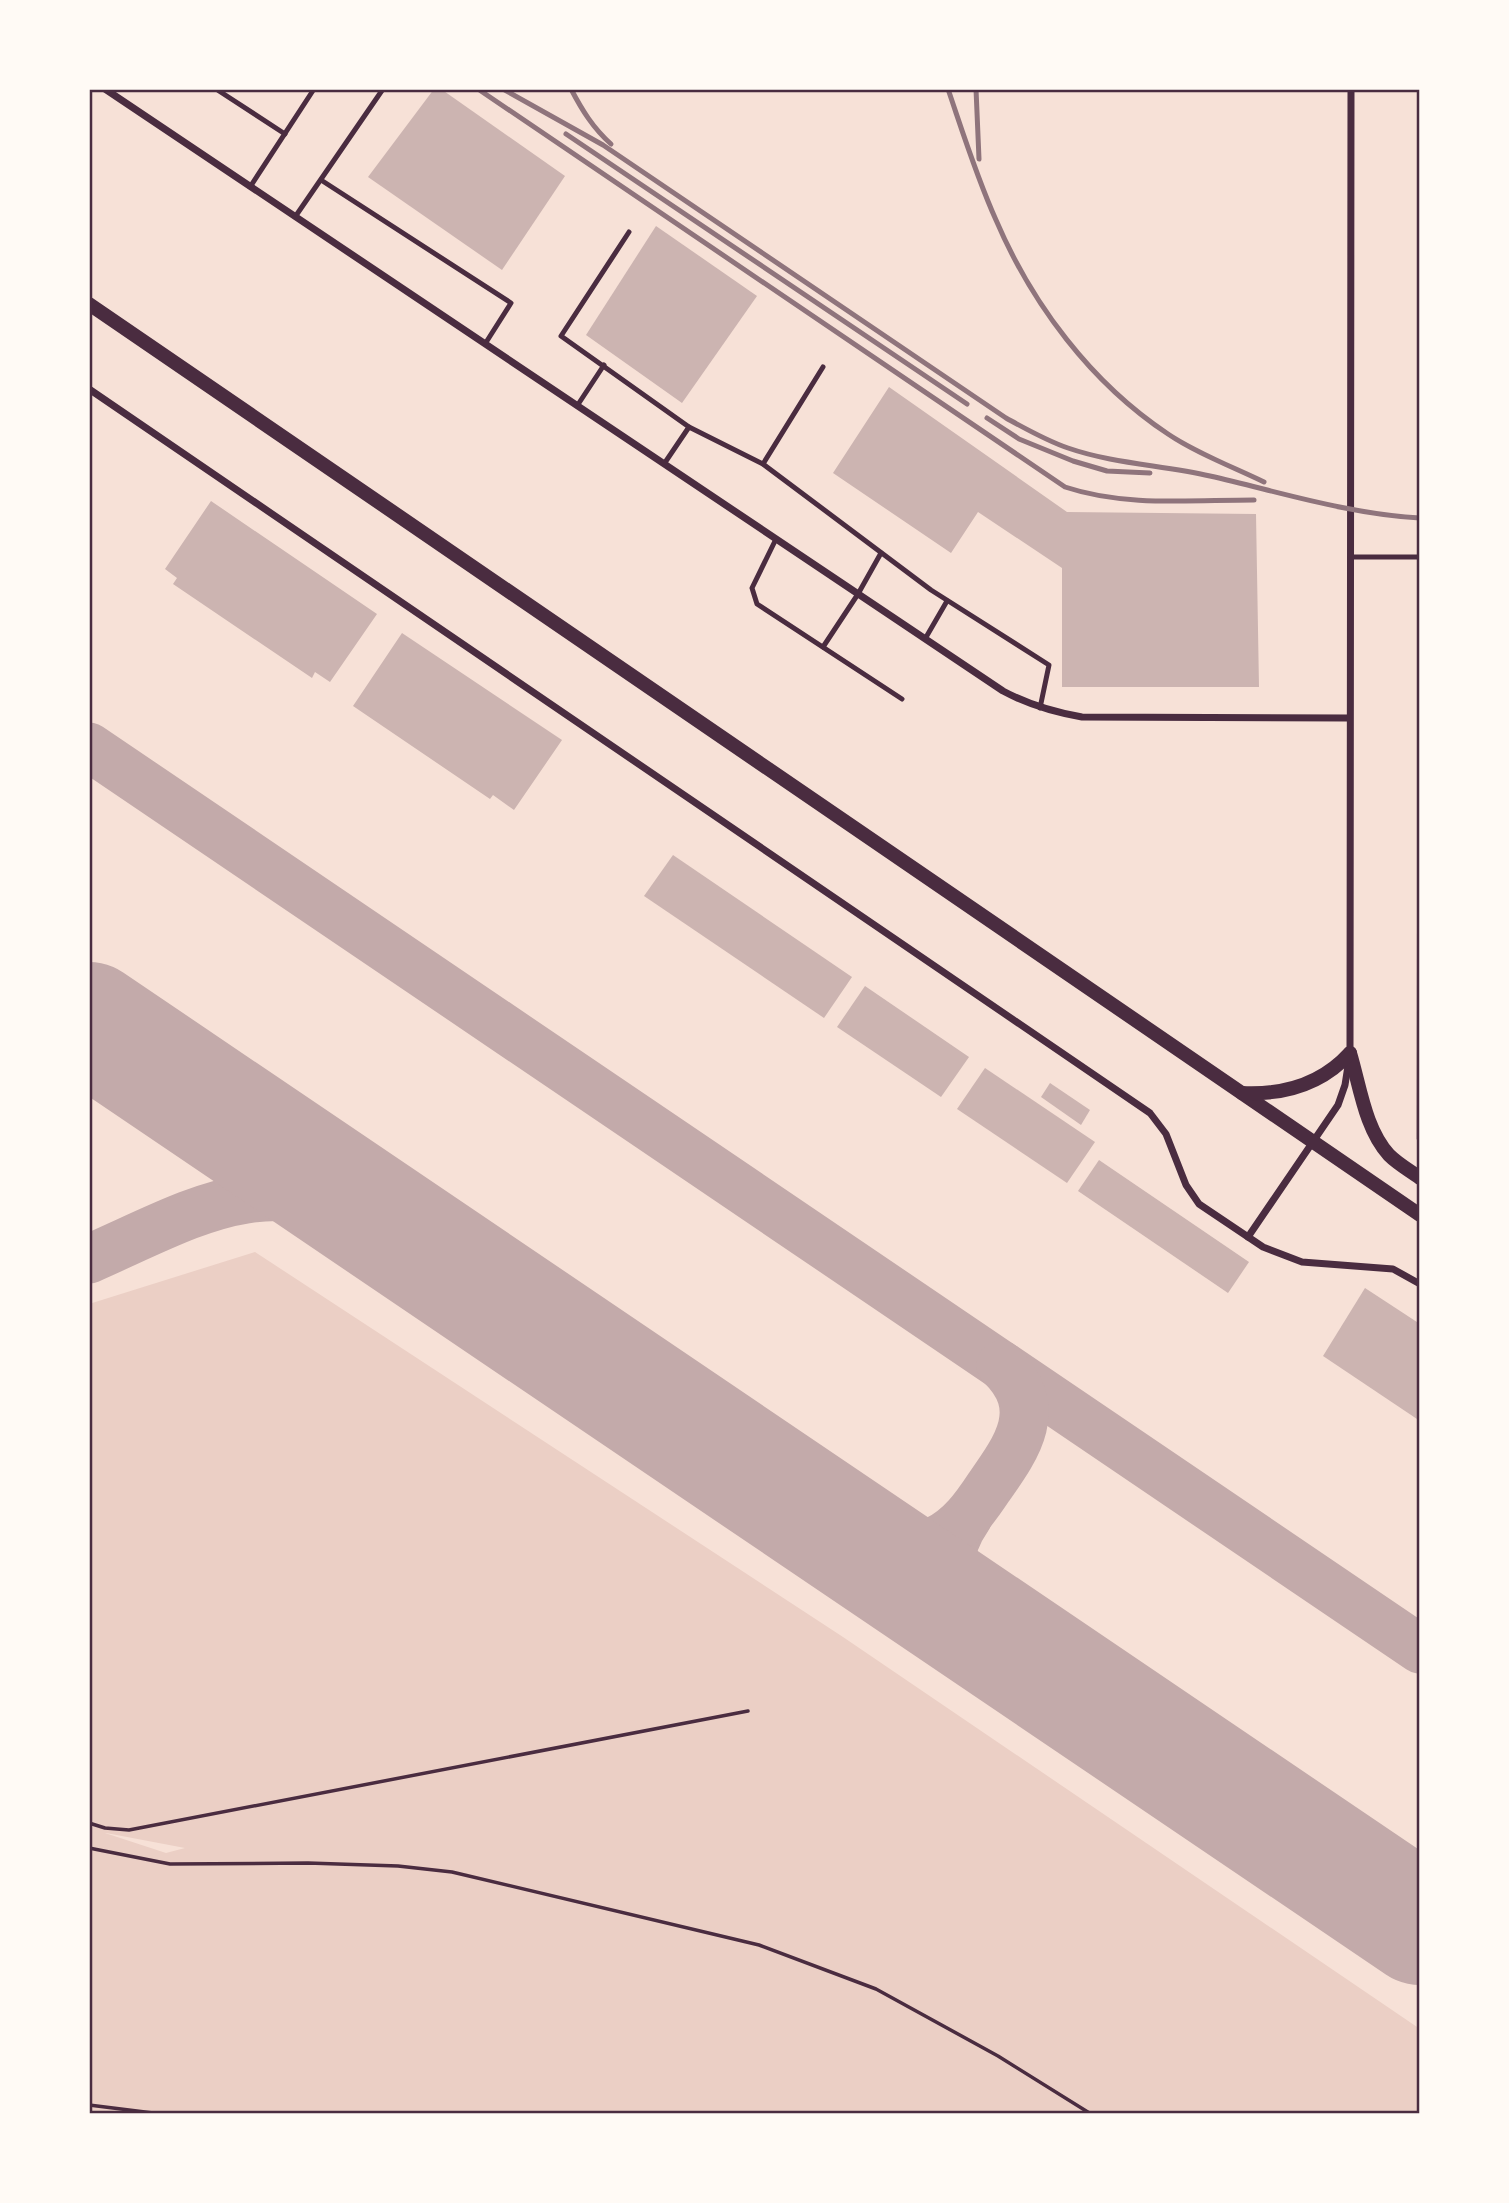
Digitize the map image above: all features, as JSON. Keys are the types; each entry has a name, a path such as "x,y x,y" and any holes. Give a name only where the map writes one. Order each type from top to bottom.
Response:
{"main road":[{"path":"89,304 1420,1215"},
{"path":"1242,1093 1278,1091 1310,1083 1333,1070 1350,1053 1370,1120 1380,1142 1395,1161 1420,1178"}],"street":[{"path":"105,89 1003,691 1040,708 1082,717 1349,718"},
{"path":"1248,1237 1341,1099 1350,1053 1350,89"},
{"path":"89,389 1150,1114 1166,1134 1186,1185 1199,1204 1248,1237 1263,1247 1302,1262 1392,1269 1420,1284"}],"lane":[{"path":"216,89 285,134"},
{"path":"250,187 314,89"},
{"path":"295,217 383,89"},
{"path":"321,180 511,303 485,344"},
{"path":"629,232 561,336 690,427 763,464 947,601 1049,665 1040,708"},
{"path":"577,406 604,365"},
{"path":"763,464 823,367"},
{"path":"664,464 690,427"},
{"path":"776,539 752,587 757,604 902,699"},
{"path":"823,647 881,553"},
{"path":"1350,557 1420,557"},
{"path":"925,639 947,601"}],"path":[{"path":"89,1823 105,1828 129,1830 748,1711"},
{"path":"89,1848 170,1864 308,1863 398,1866 452,1872 759,1944 876,1989 998,2056 1091,2114"},
{"path":"89,2105 160,2114"}],"shaded area":[{"path":"255,1252 843,1637 1420,2029 1420,2114 89,2114 89,1304","holes":["105,1833 185,1848 166,1853"]}],"building":[{"path":"434,89 441,89 565,176 502,270 368,177"},
{"path":"656,226 757,296 682,403 586,335"},
{"path":"889,387 1067,512 1256,514 1259,687 1062,687 1062,568 978,512 951,553 833,473"},
{"path":"211,501 377,614 330,682 315,672 312,678 173,584 177,578 165,569"},
{"path":"402,633 562,740 514,810 493,795 490,799 353,706"},
{"path":"673,855 852,977 824,1018 644,896"},
{"path":"1417,927 1420,927 1420,1142 1416,1139"},
{"path":"865,986 969,1057 941,1097 837,1027"},
{"path":"985,1068 1095,1142 1067,1183 957,1109"},
{"path":"1050,1083 1090,1110 1081,1125 1041,1097"},
{"path":"1099,1160 1249,1262 1228,1293 1078,1191"},
{"path":"1365,1288 1420,1324 1420,1421 1323,1356"}],"taxiway":[{"path":"89,747 1420,1649"},
{"path":"89,1259 198,1212 230,1202 264,1197 299,1198 337,1205 380,1220"},
{"path":"849,1538 882,1547 915,1547 946,1535 967,1517 1009,1457 1022,1427 1022,1396 1001,1365"},
{"path":"968,1517 954,1545 951,1572 958,1600 978,1625"}],"runway":[{"path":"89,1023 1420,1924"}],"railway":[{"path":"478,89 1065,487 1135,500 1254,500"},
{"path":"503,89 603,145 1006,418 1044,438 1103,458 1193,472 1340,507 1420,518"},
{"path":"571,89 588,118 611,144"},
{"path":"948,89 996,220 1027,282 1067,339 1089,366 1140,414 1179,441 1264,482"},
{"path":"976,89 979,159"},
{"path":"566,134 967,404"},
{"path":"987,418 1019,439 1073,461 1107,471 1150,473"}]}
